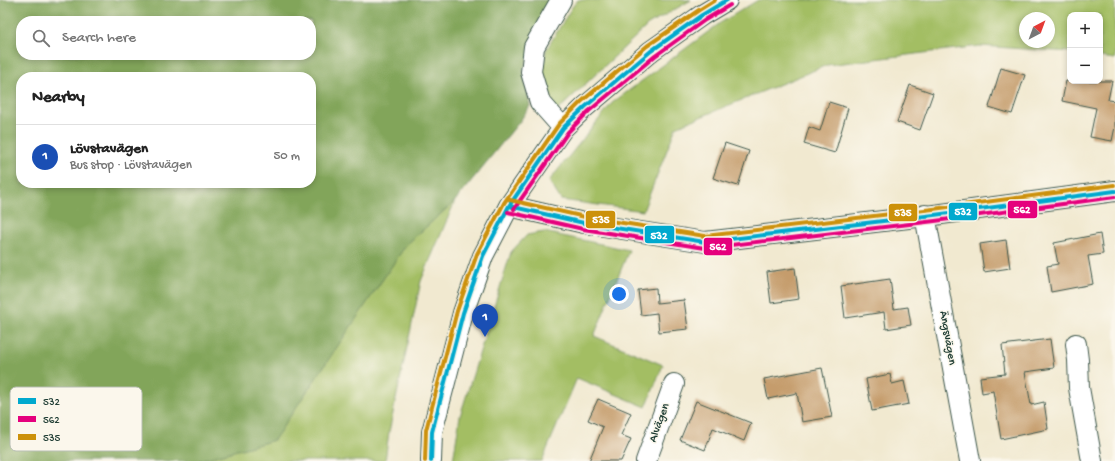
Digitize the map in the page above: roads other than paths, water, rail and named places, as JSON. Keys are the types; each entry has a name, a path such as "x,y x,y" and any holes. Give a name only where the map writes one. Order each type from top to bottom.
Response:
{"street":[{"path":"561,0 534,46 531,72 540,102 563,128"},
{"path":"431,461 432,432 463,313 483,256 509,206 563,128 585,107 651,52 702,15 727,0"},
{"path":"509,206 584,223 705,242 1115,191"},
{"name":"Ängsvägen","path":"925,215 970,461"},
{"path":"1076,344 1079,388 1092,461"},
{"name":"Alvägen","path":"646,461 674,384"}],"place":[{"name":"Lövstavägen","path":"485,337"}]}
